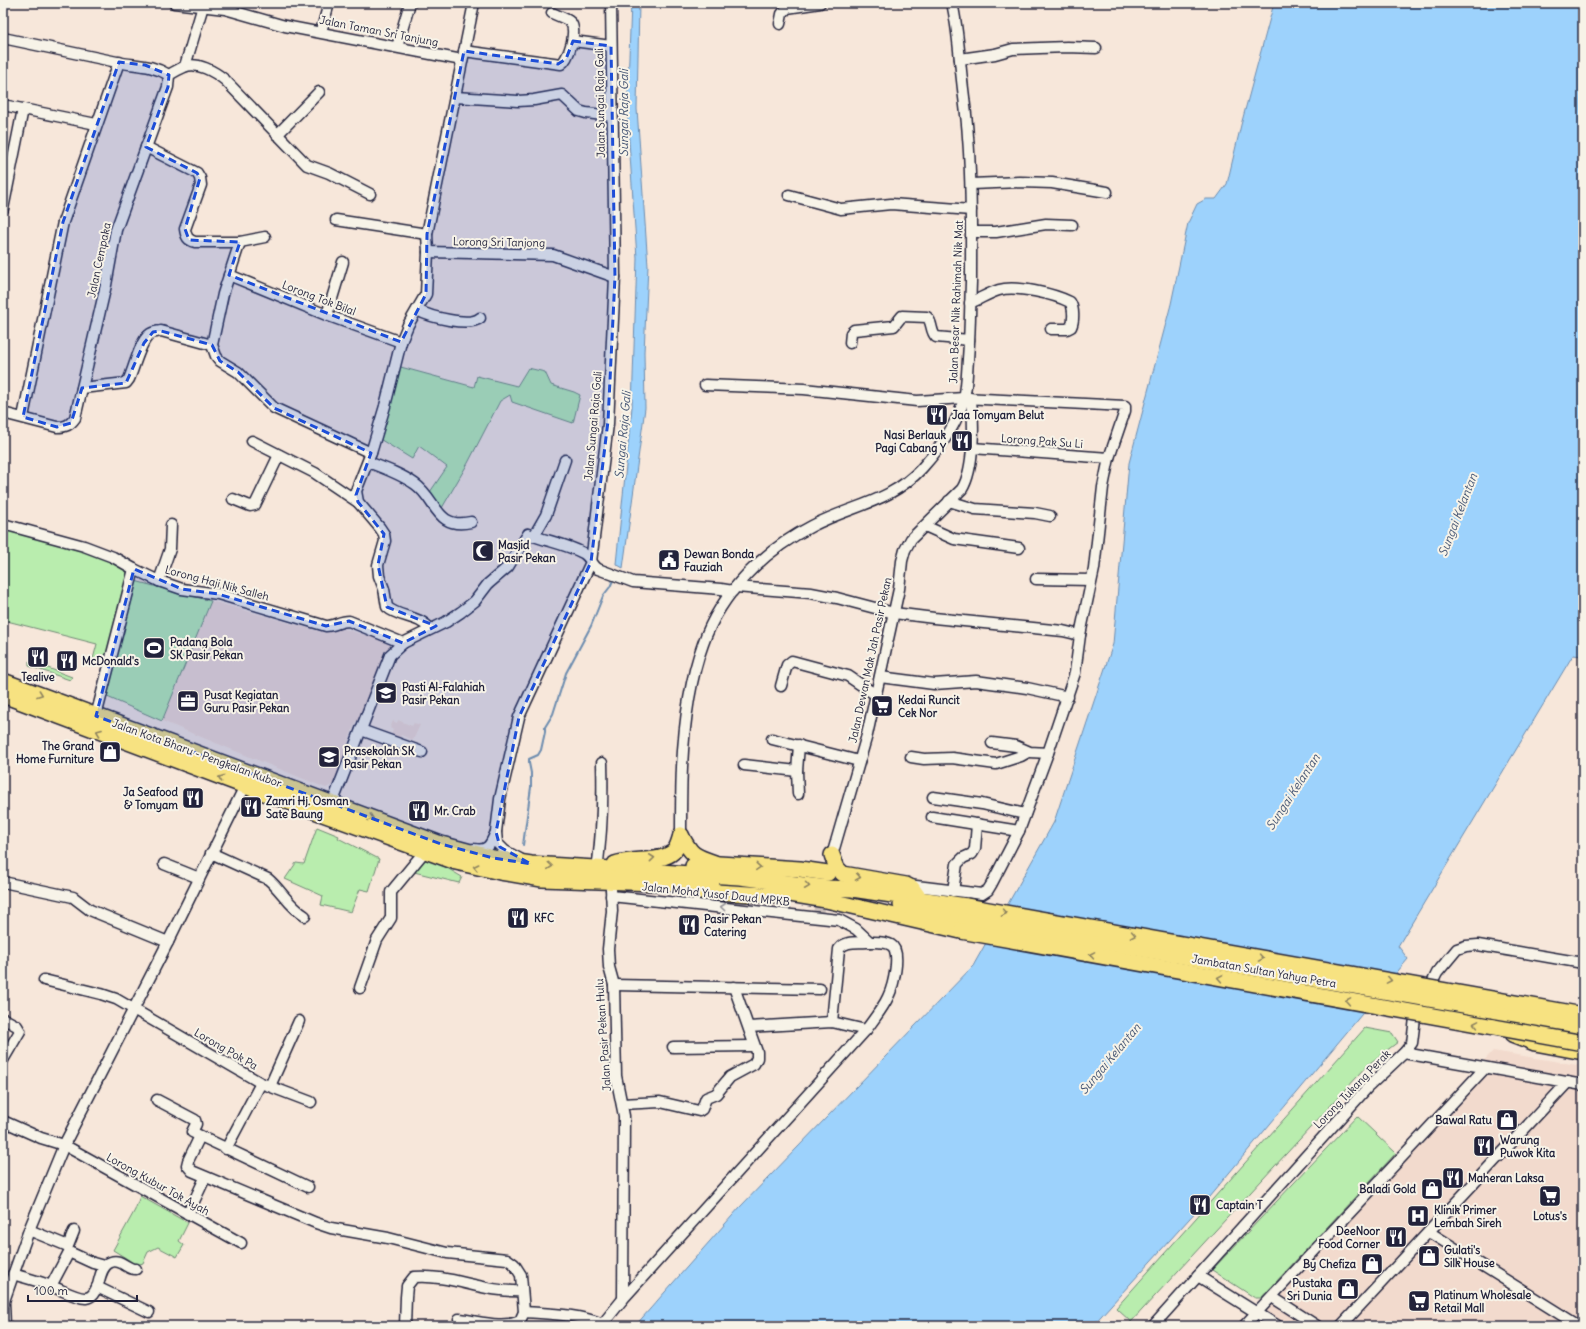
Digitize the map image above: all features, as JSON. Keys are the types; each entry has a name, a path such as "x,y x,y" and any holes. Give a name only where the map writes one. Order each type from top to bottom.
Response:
{"highway":[{"name":"Jalan Kota Bharu - Pengkalan Kubor","path":"3,681 441,844 493,858 531,864 652,871"},
{"name":"Jalan Kota Bharu - Pengkalan Kubor","path":"3,696 424,852 456,862 500,872 542,879 726,886 810,897"},
{"path":"680,835 690,851 696,856 719,864"},
{"path":"599,869 630,860 666,856 675,850 680,835"},
{"path":"832,855 837,868 843,874 906,885 912,888 918,898"},
{"path":"652,871 719,864 800,869 827,884 944,915"},
{"path":"652,871 827,884 852,890 918,898 964,919"},
{"path":"500,872 531,884 555,888 611,893 670,890 810,897 827,884"},
{"path":"827,884 964,919"},
{"name":"Jambatan Sultan Yahya Petra","path":"964,919 1498,1000 1583,1015"},
{"name":"Jambatan Sultan Yahya Petra","path":"964,919 1493,1027 1583,1043"},
{"path":"1498,1000 1583,1008"},
{"path":"1493,1027 1535,1043 1583,1052"}],"main road":[{"name":"Jambatan Sultan Yahya Petra","path":"944,915 1583,1027"}],"street":[{"name":"Jalan Taman Sri Tanjung","path":"174,3 225,9 285,26 397,47 463,56 561,64 566,59 572,41"},
{"path":"321,32 329,3"},
{"path":"397,47 410,3"},
{"path":"358,502 356,491 369,458 385,406 401,342 408,325 426,294 428,252 427,234 474,3"},
{"name":"Jalan Sungai Raja Gali","path":"496,832 500,799 519,717 595,566 608,424 614,277 611,3"},
{"path":"780,24 782,14 787,8 820,3"},
{"name":"Jalan Besar Nik Rahimah Nik Mat","path":"680,835 682,768 687,716 695,670 704,641 718,613 734,589 767,555 812,526 833,516 884,497 904,485 935,452 967,398 971,210 967,124 952,3"},
{"path":"185,66 203,6"},
{"path":"552,13 570,22 572,25 572,41 611,46"},
{"path":"3,38 119,62 145,65 158,68 169,75 185,66 198,66 214,72 307,165 329,173 370,194"},
{"path":"960,59 995,54 1012,49 1067,47 1096,48"},
{"path":"3,413 23,417 58,238 96,124 119,62"},
{"name":"Jalan Cempaka","path":"23,417 57,427 65,427 75,418 106,285 116,230 168,88 169,75"},
{"path":"277,135 319,92"},
{"path":"455,97 534,100 562,95 579,111 612,116"},
{"path":"3,105 96,124"},
{"path":"3,209 22,109"},
{"path":"146,147 197,173 200,178 200,185 185,229 189,240 195,242 240,242 265,237"},
{"path":"970,184 1020,182 1052,183 1107,192"},
{"path":"788,195 841,209 891,204 971,210"},
{"path":"336,220 427,234"},
{"path":"971,232 998,232 1046,224 1072,225"},
{"path":"240,242 228,275 212,345 216,356 220,361 238,372 274,408 414,483 424,492 441,517 458,523 471,522"},
{"name":"Lorong Sri Tanjong","path":"428,252 553,255 614,277"},
{"path":"327,315 343,262"},
{"name":"Lorong Tok Bilal","path":"228,275 327,315 401,342"},
{"path":"970,303 1000,290 1012,288 1026,290 1070,302 1072,306 1073,324 1071,327 1068,329 1051,329"},
{"path":"417,310 427,315 449,320 475,321 480,318"},
{"path":"850,343 851,333 854,330 894,326 900,317 905,316 927,317 930,320 932,332 936,337 969,340"},
{"path":"82,388 126,383 147,336 153,332 161,331 212,345"},
{"path":"705,385 804,389 917,401 967,398 1125,406 1103,487 1091,580 1080,635 1075,673 1068,697 1019,831 988,890 982,894 906,885"},
{"name":"Jalan Dewan Mak Jah Pasir Pekan","path":"827,884 832,855 867,734 899,589 902,561 905,550 911,539 967,482 972,448 972,405 967,398"},
{"path":"252,441 315,473 358,502 384,534 385,540 378,565 379,576 384,589 386,607 421,621 430,629"},
{"name":"Lorong Pak Su Li","path":"972,448 1110,458"},
{"path":"233,499 250,506 255,505 279,455"},
{"path":"534,536 546,515 565,460"},
{"path":"949,501 974,509 1037,513 1050,516"},
{"name":"Lorong Haji Nik Salleh","path":"3,524 84,546 113,557 134,569 182,589 218,594 326,626 333,626 342,621 349,621 403,642"},
{"path":"159,580 170,549 171,525"},
{"path":"925,526 954,539 1019,548"},
{"path":"332,804 390,655 403,642 446,622 462,612 475,601 488,584 508,567 528,534 576,550 588,557 595,566 623,580 647,584 811,593 837,598 894,613 1063,631 1080,635"},
{"path":"96,716 134,569"},
{"path":"1036,579 1091,580"},
{"path":"781,686 787,665 792,661 848,676 876,695"},
{"path":"880,677 934,684 976,681 1027,688 1068,697"},
{"path":"361,730 422,752"},
{"path":"772,739 859,761"},
{"path":"992,743 1017,746 1028,752 1048,753"},
{"path":"798,794 796,771 799,745"},
{"path":"911,757 924,759 952,758 996,764 1021,756 1028,752"},
{"path":"599,869 603,788 602,763"},
{"path":"744,765 796,771"},
{"path":"5,1326 3,1302 29,1230 64,1145 168,942 245,786"},
{"path":"933,797 982,804 1026,814"},
{"path":"932,817 1019,831"},
{"path":"953,891 957,864 963,858 972,854 975,849 977,824"},
{"path":"441,844 483,850 490,845 496,832"},
{"path":"496,832 497,843 500,847 531,864"},
{"path":"360,988 377,940 391,918 391,892 424,852"},
{"path":"211,853 268,879 275,885 294,909 305,916"},
{"path":"164,864 199,878"},
{"path":"3,882 73,897 90,910 168,942"},
{"name":"Jalan Mohd Yusof Daud MPKB","path":"611,893 818,915 839,920 848,924 870,942"},
{"name":"Jalan Pasir Pekan Hulu","path":"611,893 612,921 608,949 609,967 614,985 616,1076 624,1116 623,1299"},
{"path":"524,1312 571,1315 586,1318 602,1325 623,1299 866,1030 888,998 892,988 897,956 896,950 892,945 887,943 870,942 846,943 838,948 832,1022"},
{"name":"Lorong Tukang Perak","path":"1153,1326 1368,1087 1404,1053 1412,1043 1415,1018 1437,973 1457,949 1466,946 1478,945 1583,963"},
{"name":"Lorong Pok Pa","path":"44,980 102,994 116,999 265,1084 312,1102"},
{"path":"614,985 820,989"},
{"path":"622,1104 660,1102 700,1111 706,1098 715,1095 730,1077 754,1064 757,1058 757,1052 734,987"},
{"path":"3,1060 20,1031 18,1026 4,1019"},
{"path":"226,1149 265,1084 299,1021"},
{"path":"749,1027 832,1022 866,1030"},
{"path":"673,1047 754,1046"},
{"path":"1404,1053 1583,1085"},
{"path":"1244,1326 1258,1320 1268,1301 1485,1068"},
{"path":"1340,1326 1568,1082"},
{"path":"157,1100 195,1120 196,1124 192,1132 308,1187"},
{"name":"Lorong Kubur Tok Ayah","path":"3,1121 41,1138 64,1145 241,1243"},
{"path":"200,1136 187,1165 192,1171 205,1178 331,1228 374,1235 447,1253 507,1259 514,1264 521,1275 524,1312 520,1321 513,1324 503,1325 459,1319"},
{"path":"188,1214 205,1178"},
{"path":"29,1230 68,1246 74,1231"},
{"path":"1429,1232 1579,1326"},
{"path":"51,1286 70,1252 93,1263 104,1266"},
{"path":"13,1274 51,1286 81,1298 87,1298 92,1296 97,1287 104,1266 109,1262 116,1261 136,1269"},
{"path":"405,1326 407,1286 414,1277 435,1277 497,1291 522,1290"},
{"path":"1196,1278 1258,1320 1278,1326"},
{"path":"97,1287 149,1312"},
{"path":"1268,1301 1317,1326"}],"highlighted area":[{"path":"573,41 611,46 615,277 608,421 591,562 519,717 496,832 500,847 531,864 493,858 441,844 96,716 134,569 182,589 218,594 326,626 349,621 403,643 436,626 387,607 378,565 384,534 358,502 356,495 371,453 274,408 238,372 220,361 212,345 161,331 153,332 144,343 126,383 82,388 71,423 57,427 23,417 63,222 119,62 145,65 169,75 168,87 146,147 197,173 200,178 185,229 189,240 240,242 229,275 401,342 426,294 427,234 464,51 558,64 566,59"}],"shaded area":[{"path":"134,579 325,633 338,627 391,643 362,719 356,721 347,744 349,749 335,783 326,788 105,696"},
{"path":"398,720 412,726 414,723 420,725 413,740 401,735 400,738 391,735 393,730 390,728 393,721 397,723"},
{"path":"1493,1051 1583,1066 1583,1326 1250,1326 1240,1320"}],"green space":[{"path":"397,366 474,387 477,376 517,386 528,368 545,372 551,385 580,395 573,423 512,402 510,395 500,401 468,463 442,508 430,492 447,467 419,446 412,459 378,438"},
{"path":"3,524 84,546 134,569 109,668 98,664 99,661 93,659 97,644 3,620"},
{"name":"Padang Bola SK Pasir Pekan","path":"135,581 211,601 162,721 105,696"},
{"path":"29,661 72,677 70,680 29,666"},
{"path":"317,827 339,836 338,838 379,859 369,891 360,889 351,912 321,905 323,896 285,879 296,863 304,864"},
{"path":"418,857 442,865 462,877 459,883 410,871"},
{"path":"1365,1028 1392,1033 1398,1042 1370,1063 1131,1322 1116,1308"},
{"path":"1357,1116 1396,1153 1261,1298 1255,1298 1212,1270"},
{"path":"140,1196 188,1223 179,1241 184,1245 177,1257 158,1247 148,1252 143,1263 137,1265 113,1250 135,1210"}],"water":[{"path":"631,3 639,3 637,109 648,266 644,352 645,408 623,568 616,564 632,407 637,258 627,111"},
{"name":"Sungai Kelantan","path":"1274,3 1583,3 1582,656 1573,655 1398,946 1408,959 1209,1197 1092,1326 635,1326 740,1207 973,966 1054,822 1113,644 1129,463 1171,304 1188,223 1197,204 1206,199 1216,199 1227,184 1241,125"}],"waterway":[{"name":"Sungai Raja Gali","path":"523,845 531,787 529,759 538,755 541,750 545,727 553,714 566,673 591,626 603,596 610,587 614,578"}],"tunnel":[{"path":"818,913 823,894"}],"place":[{"name":"Jaa Tomyam Belut","path":"937,415"},
{"name":"Nasi Berlauk Pagi Cabang Y","path":"962,441"},
{"name":"Masjid Pasir Pekan","path":"483,551"},
{"name":"Dewan Bonda Fauziah","path":"669,560"},
{"name":"Padang Bola SK Pasir Pekan","path":"154,648"},
{"name":"Tealive","path":"38,657"},
{"name":"McDonald's","path":"67,661"},
{"name":"Pasti Al-Falahiah Pasir Pekan","path":"386,693"},
{"name":"Pusat Kegiatan Guru Pasir Pekan","path":"188,701"},
{"name":"Kedai Runcit Cek Nor","path":"882,706"},
{"name":"The Grand Home Furniture","path":"110,752"},
{"name":"Prasekolah SK Pasir Pekan","path":"329,757"},
{"name":"Ja Seafood & Tomyam","path":"193,798"},
{"name":"Zamri Hj. Osman Sate Baung","path":"251,807"},
{"name":"Mr. Crab","path":"419,811"},
{"name":"KFC","path":"518,918"},
{"name":"Pasir Pekan Catering","path":"689,925"},
{"name":"Bawal Ratu","path":"1507,1120"},
{"name":"Warung Puwok Kita","path":"1484,1146"},
{"name":"Maheran Laksa","path":"1453,1178"},
{"name":"Baladi Gold","path":"1432,1189"},
{"name":"Lotus's","path":"1550,1196"},
{"name":"Captain T","path":"1200,1205"},
{"name":"Klinik Primer Lembah Sireh","path":"1418,1216"},
{"name":"DeeNoor Food Corner","path":"1396,1237"},
{"name":"Gulati's Silk House","path":"1429,1256"},
{"name":"By Chefiza","path":"1372,1264"},
{"name":"Pustaka Sri Dunia","path":"1348,1289"},
{"name":"Platinum Wholesale Retail Mall","path":"1419,1301"}]}
